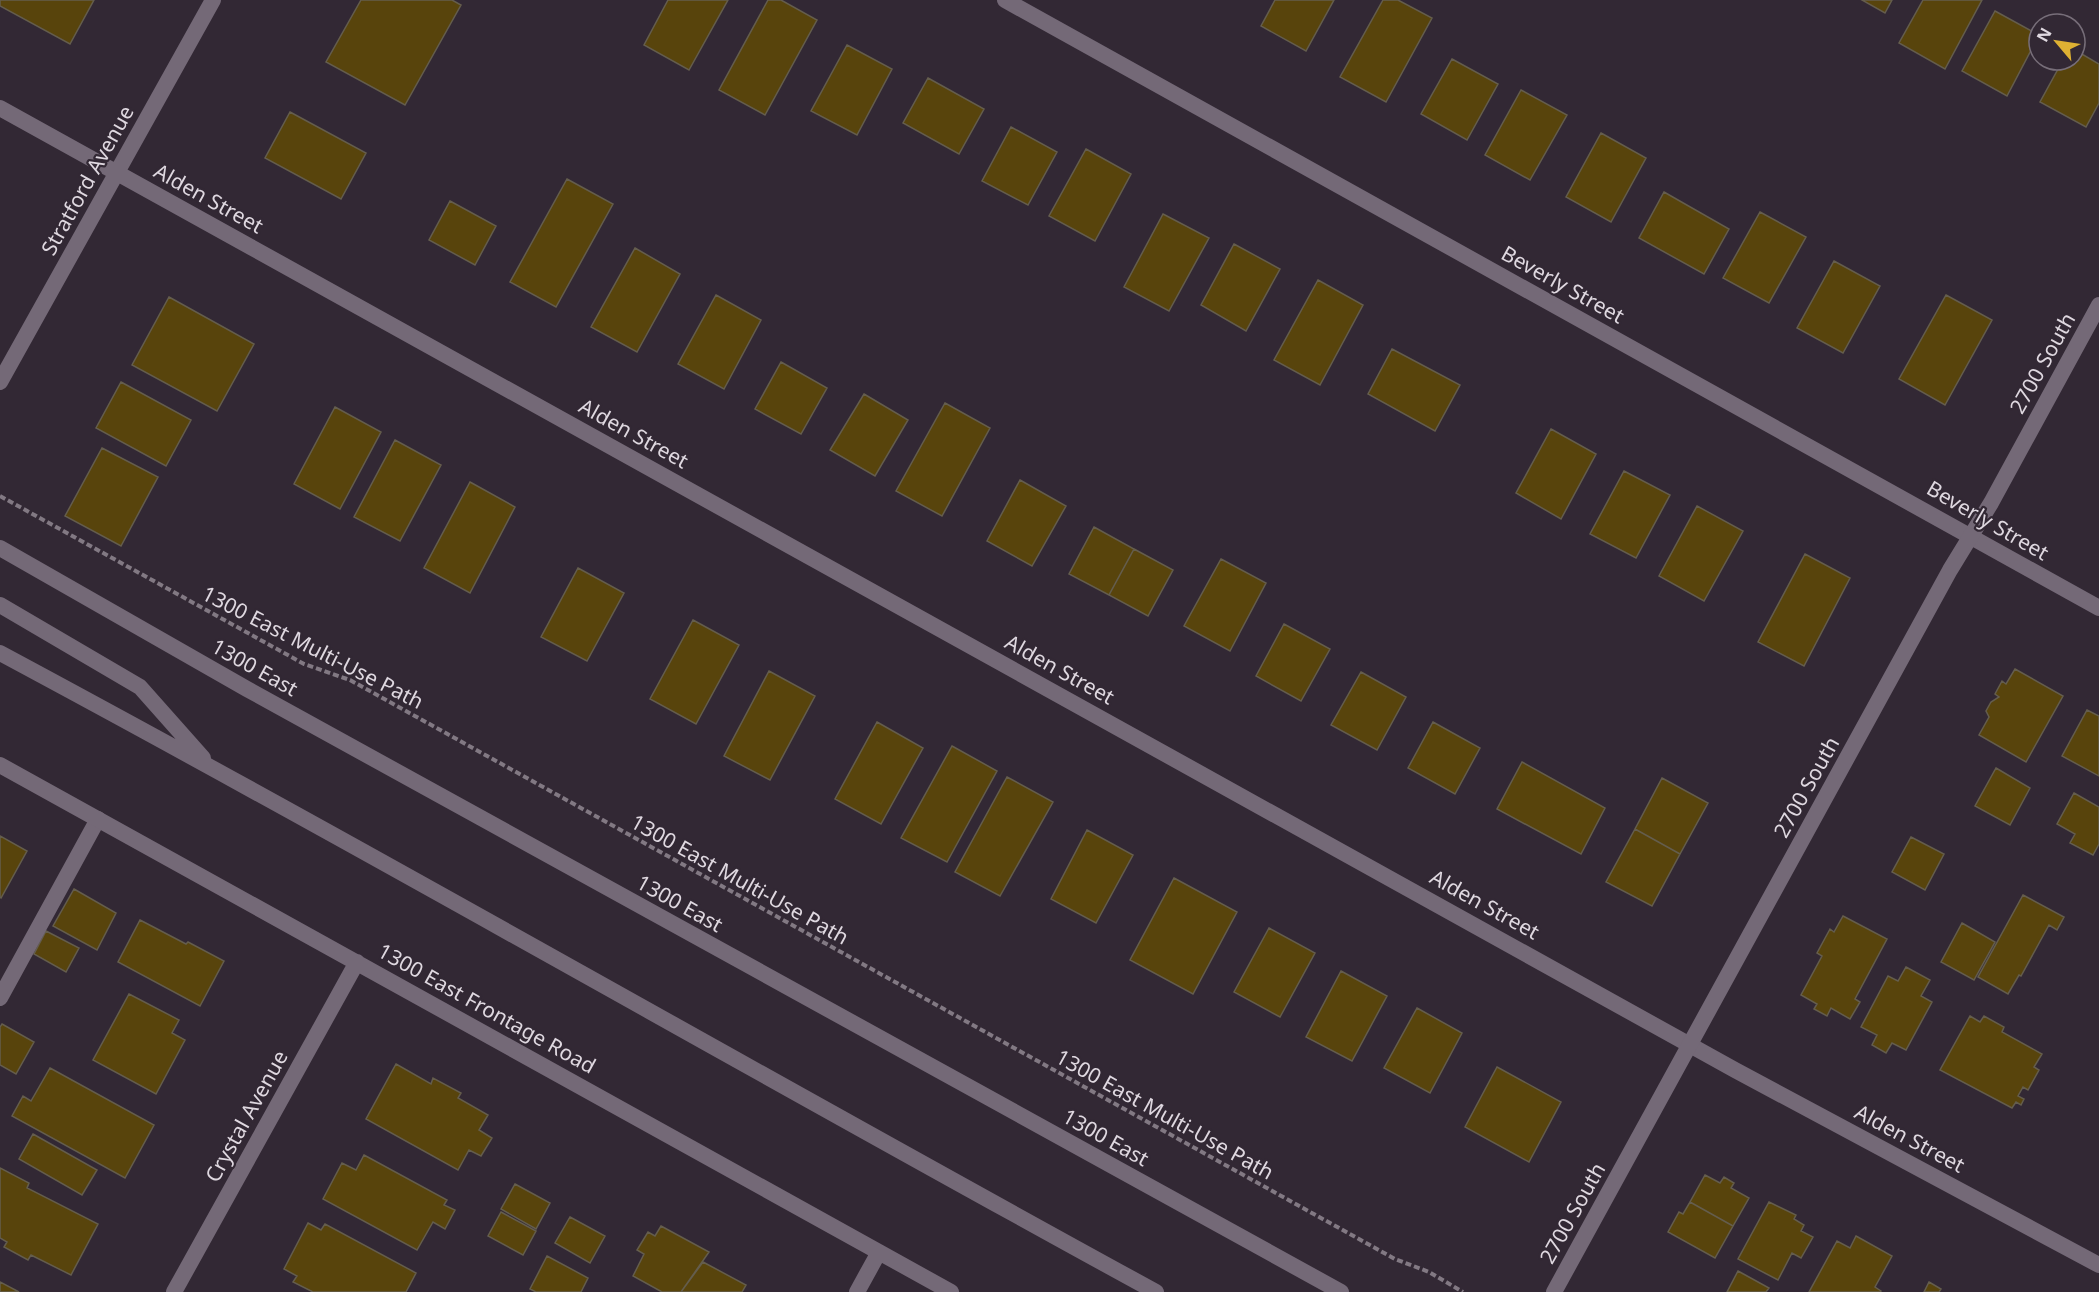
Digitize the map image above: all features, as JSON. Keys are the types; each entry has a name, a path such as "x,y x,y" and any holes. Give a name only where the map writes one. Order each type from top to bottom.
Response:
{"street":[{"name":"Stratford Avenue","path":"0,382 213,0"},
{"name":"Beverly Street","path":"1005,0 2099,608"},
{"name":"Alden Street","path":"0,108 1691,1045 2099,1265"},
{"name":"2700 South","path":"1554,1292 2099,305"},
{"name":"1300 East","path":"0,548 257,695 1341,1292"},
{"path":"0,605 140,687 211,766"},
{"path":"0,653 211,766 907,1156 1156,1292"},
{"name":"1300 East Frontage Road","path":"0,765 951,1292"},
{"path":"0,998 98,819"},
{"name":"Crystal Avenue","path":"174,1292 357,962"},
{"path":"857,1292 879,1252"}],"path":[{"name":"1300 East Multi-Use Path","path":"0,496 304,664 350,680 1395,1259 1429,1272 1463,1292"}],"building":[{"path":"0,0 94,0 70,44 0,6"},
{"path":"361,0 452,0 461,5 405,105 326,62"},
{"path":"668,0 728,0 689,70 644,45"},
{"path":"768,0 781,0 817,20 765,115 719,90"},
{"path":"1275,0 1334,0 1306,51 1261,26"},
{"path":"1383,0 1398,0 1432,18 1386,102 1340,77"},
{"path":"1862,0 1892,0 1885,13"},
{"path":"1923,0 1982,0 1945,69 1899,43"},
{"path":"1995,11 2027,28 2027,58 2007,96 1962,71"},
{"path":"847,45 892,69 857,135 811,111"},
{"path":"2087,57 2099,64 2099,103 2086,127 2040,102 2056,72 2087,72"},
{"path":"1452,59 1498,84 1467,140 1421,114"},
{"path":"928,78 984,109 959,154 903,123"},
{"path":"1521,90 1567,115 1530,180 1485,155"},
{"path":"290,112 366,153 341,199 265,158"},
{"path":"1011,127 1057,152 1028,205 982,181"},
{"path":"1601,133 1646,158 1611,222 1566,197"},
{"path":"1086,149 1131,174 1095,241 1049,216"},
{"path":"567,179 613,204 556,307 510,282"},
{"path":"1664,192 1729,229 1704,274 1639,238"},
{"path":"450,201 496,226 475,265 429,240"},
{"path":"1760,212 1806,237 1769,303 1723,278"},
{"path":"1163,214 1209,238 1169,311 1124,287"},
{"path":"1234,244 1280,269 1246,331 1201,305"},
{"path":"635,248 680,274 637,352 591,327"},
{"path":"1834,261 1880,286 1843,353 1797,328"},
{"path":"1318,280 1363,305 1320,385 1274,360"},
{"path":"716,295 761,320 724,389 678,364"},
{"path":"1946,295 1992,320 1945,405 1899,379"},
{"path":"169,297 254,344 217,411 132,365"},
{"path":"1392,349 1460,385 1435,431 1368,394"},
{"path":"781,362 827,388 801,434 755,409"},
{"path":"121,382 191,420 166,466 96,428"},
{"path":"864,394 908,420 875,476 830,450"},
{"path":"945,403 990,428 942,516 896,491"},
{"path":"335,407 381,432 340,509 294,484"},
{"path":"1551,429 1596,454 1561,519 1516,493"},
{"path":"395,440 441,465 400,541 354,517"},
{"path":"102,448 158,477 121,546 65,516"},
{"path":"1624,471 1670,495 1636,558 1590,534"},
{"path":"1020,480 1066,506 1032,566 987,541"},
{"path":"470,482 515,507 470,593 424,568"},
{"path":"1697,506 1743,531 1704,601 1659,576"},
{"path":"1094,527 1134,549 1109,595 1069,574"},
{"path":"1134,549 1173,570 1148,616 1109,595"},
{"path":"1805,554 1850,578 1804,666 1758,642"},
{"path":"1221,559 1266,583 1230,651 1184,626"},
{"path":"578,568 624,593 587,661 541,637"},
{"path":"693,620 739,645 696,724 650,699"},
{"path":"1284,624 1330,649 1301,701 1256,676"},
{"path":"2015,669 2063,696 2026,762 1979,735 1989,717 1986,711 1991,702 1999,697 1995,694 2002,681 2006,684"},
{"path":"769,671 815,696 770,780 724,756"},
{"path":"1361,672 1406,697 1377,750 1331,725"},
{"path":"2087,710 2099,716 2099,776 2062,756"},
{"path":"877,722 923,748 881,824 835,799"},
{"path":"1433,722 1480,748 1455,794 1408,768"},
{"path":"952,746 997,771 947,862 901,838"},
{"path":"1522,762 1605,808 1581,854 1497,809"},
{"path":"1996,768 2030,788 2010,825 1975,806"},
{"path":"1007,777 1053,802 1000,896 955,872"},
{"path":"1662,778 1708,803 1680,854 1635,829"},
{"path":"2074,793 2099,807 2099,844 2093,855 2070,843 2075,834 2057,824"},
{"path":"1635,829 1680,854 1652,906 1606,882"},
{"path":"1087,830 1133,855 1096,923 1051,899"},
{"path":"0,836 27,851 1,898 0,897"},
{"path":"1911,837 1944,854 1925,890 1892,872"},
{"path":"1174,878 1237,912 1193,994 1130,960"},
{"path":"74,889 116,913 97,950 53,926"},
{"path":"2023,895 2064,917 2057,930 2049,925 2021,976 2019,975 2008,994 1978,977"},
{"path":"1843,916 1887,939 1855,999 1860,1002 1850,1019 1831,1008 1827,1016 1814,1009 1817,1004 1801,995 1822,956 1817,953 1830,929 1834,932"},
{"path":"140,920 224,961 200,1006 118,962"},
{"path":"1962,923 1995,942 1974,980 1941,962"},
{"path":"1269,928 1315,953 1280,1017 1234,992"},
{"path":"46,931 79,948 66,972 34,954"},
{"path":"1906,967 1930,980 1921,996 1932,1002 1906,1050 1892,1043 1886,1053 1872,1045 1877,1035 1861,1027 1888,976 1898,981"},
{"path":"1341,971 1387,996 1352,1061 1306,1037"},
{"path":"129,994 179,1020 172,1033 185,1040 156,1094 93,1060"},
{"path":"1417,1008 1462,1033 1430,1093 1384,1068"},
{"path":"1970,1016 1980,1022 1984,1016 2004,1027 2002,1032 2042,1054 2034,1067 2039,1070 2028,1090 2023,1087 2018,1096 2024,1099 2021,1105 2016,1102 2012,1108 1940,1070"},
{"path":"2,1024 34,1042 16,1074 0,1065 0,1027"},
{"path":"396,1064 431,1084 433,1078 461,1093 458,1098 488,1115 479,1130 492,1138 481,1156 469,1150 458,1170 366,1119"},
{"path":"1497,1067 1561,1102 1529,1162 1465,1127"},
{"path":"50,1068 154,1125 125,1178 12,1116 23,1096 31,1101"},
{"path":"33,1134 97,1170 82,1195 19,1159"},
{"path":"364,1155 447,1200 444,1205 455,1210 445,1229 433,1222 417,1250 323,1199 342,1163 356,1170"},
{"path":"0,1168 29,1183 27,1188 98,1224 71,1275 31,1255 28,1260 4,1247 7,1242 0,1238"},
{"path":"1705,1175 1720,1183 1724,1177 1734,1183 1731,1188 1749,1198 1733,1226 1690,1202"},
{"path":"515,1184 550,1203 536,1229 501,1209"},
{"path":"1690,1202 1733,1226 1715,1258 1668,1232 1679,1212 1683,1214"},
{"path":"1769,1202 1796,1215 1794,1219 1804,1225 1801,1231 1813,1237 1801,1258 1792,1253 1778,1280 1738,1259"},
{"path":"501,1212 536,1231 523,1255 488,1236"},
{"path":"570,1217 605,1236 590,1263 555,1243"},
{"path":"308,1223 321,1230 325,1224 416,1273 406,1292 313,1292 293,1282 297,1276 284,1269"},
{"path":"661,1226 709,1252 681,1292 662,1292 633,1276 644,1254 637,1250 648,1232 655,1236"},
{"path":"1856,1236 1892,1256 1875,1287 1881,1291 1809,1292 1837,1241 1850,1248"},
{"path":"547,1256 588,1278 581,1292 536,1292 530,1289"},
{"path":"703,1262 746,1285 742,1292 681,1292"},
{"path":"1738,1271 1769,1288 1766,1292 1727,1292"},
{"path":"0,1282 19,1292 0,1292"},
{"path":"1929,1282 1941,1289 1939,1292 1924,1292"}]}
